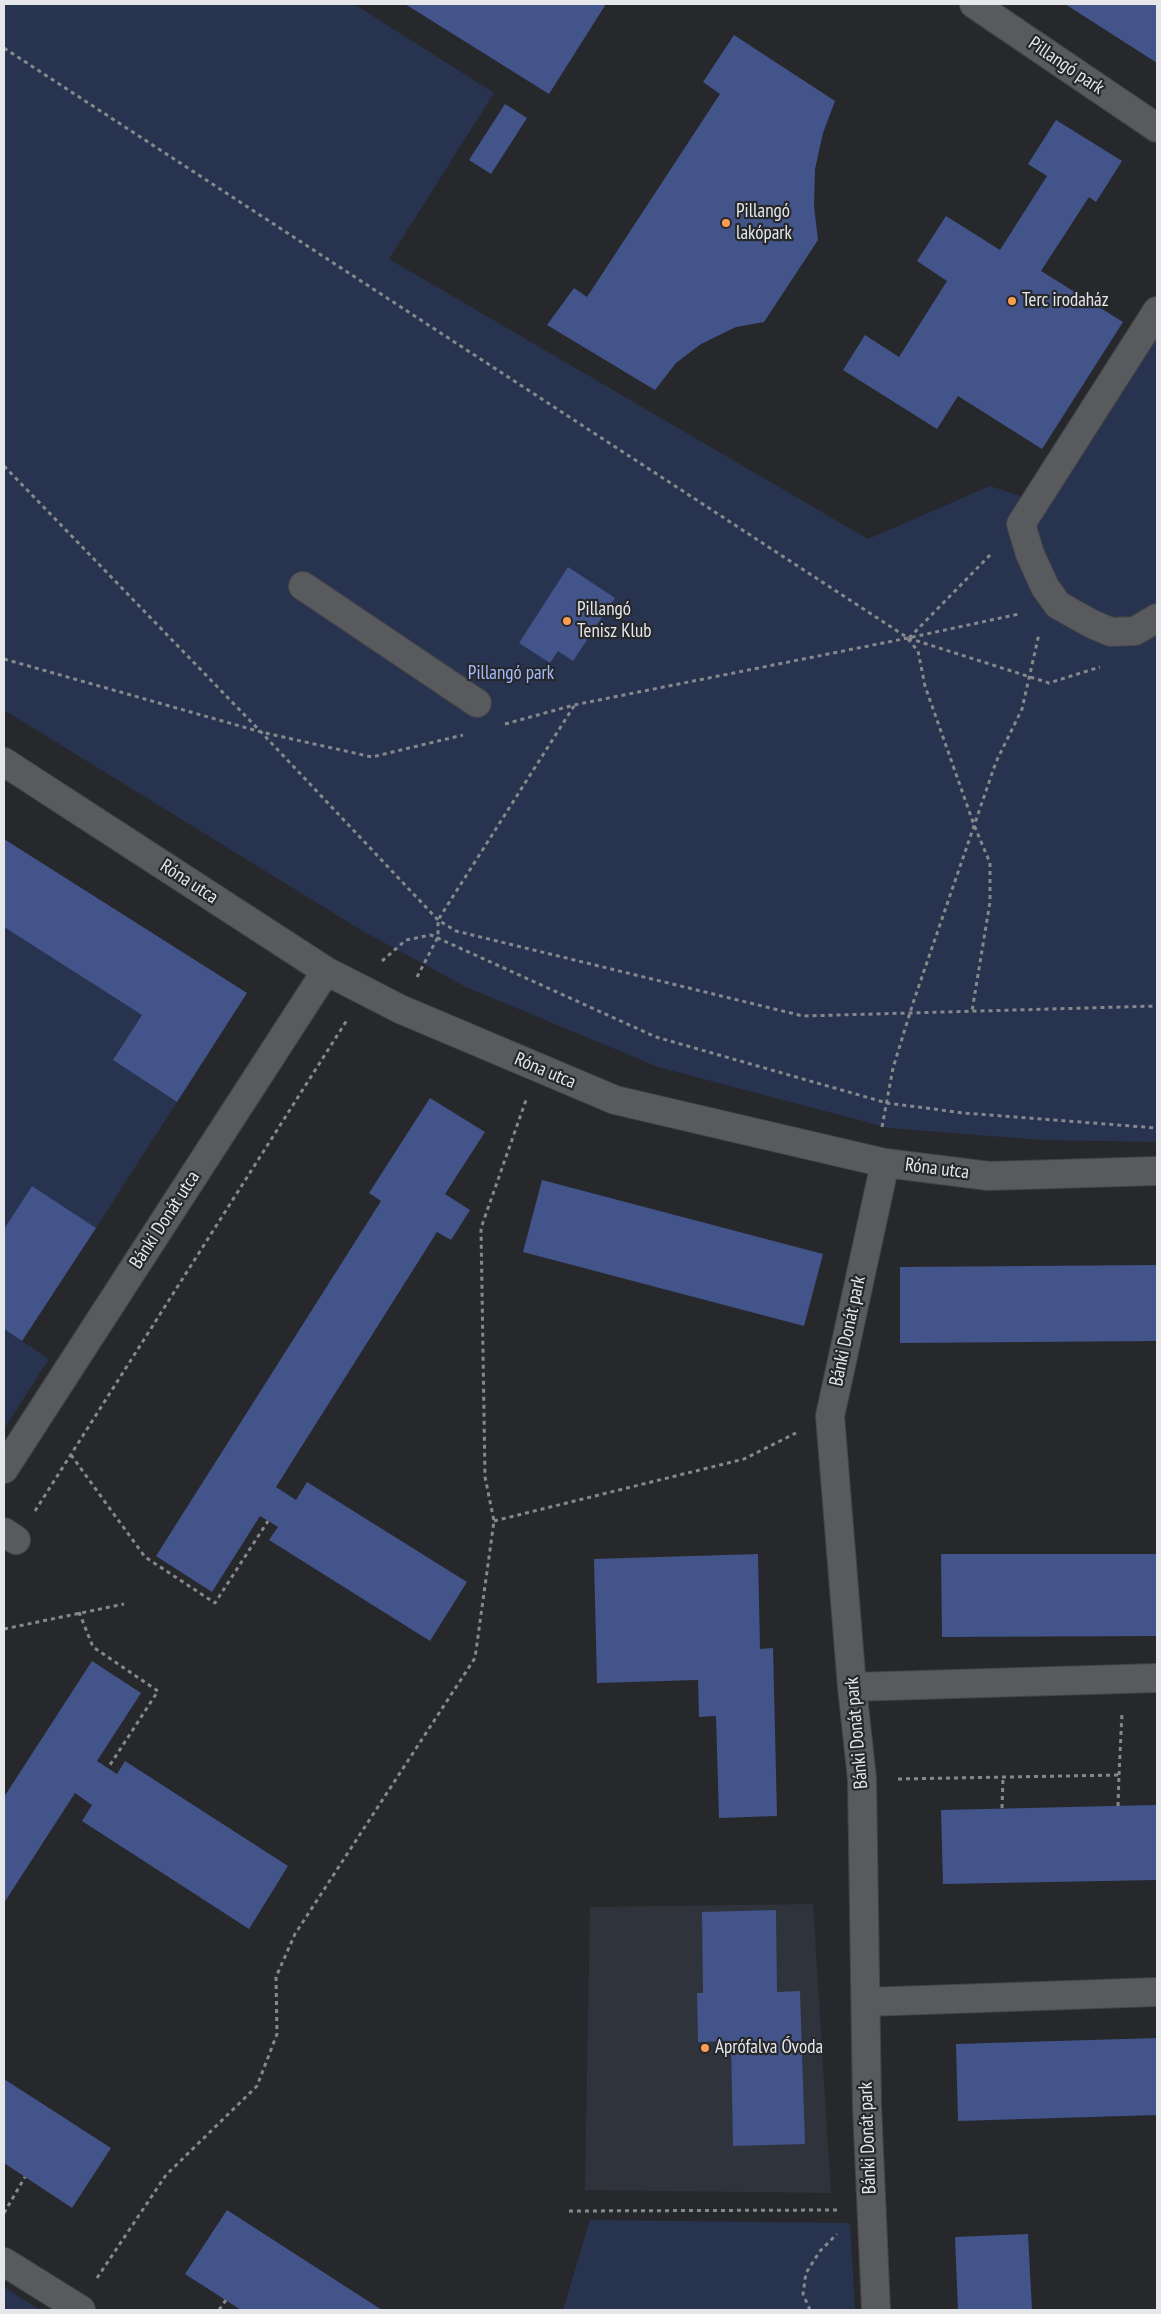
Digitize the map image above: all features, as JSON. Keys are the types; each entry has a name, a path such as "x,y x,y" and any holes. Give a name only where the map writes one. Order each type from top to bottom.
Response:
{"street":[{"name":"Pillangó park","path":"974,4 1157,128"},
{"path":"1157,310 1021,524 1030,554 1053,606 1111,632 1135,631 1157,618"},
{"path":"303,586 477,703"},
{"name":"Róna utca","path":"4,762 326,971 400,1009 615,1100 879,1161 989,1176 1157,1171"},
{"name":"Bánki Donát utca","path":"4,1469 326,971"},
{"name":"Bánki Donát park","path":"876,2310 867,2106 862,1779 852,1687 830,1416 879,1161"},
{"path":"852,1687 1157,1678"},
{"path":"866,2002 1157,1992"},
{"path":"4,2262 78,2309"}],"path":[{"path":"4,48 908,638 1049,683 1103,667"},
{"path":"4,466 438,920 456,931 803,1016 1157,1006"},
{"path":"908,638 1021,524"},
{"path":"501,725 574,705 908,638 1053,606"},
{"path":"879,1161 883,1123 893,1068 910,1013 996,762 1022,709 1035,645 1053,606"},
{"path":"908,638 918,651 925,686 974,825 990,863 990,902 972,1011"},
{"path":"4,660 260,732 372,757 464,735"},
{"path":"400,1009 438,938 438,920 574,705"},
{"path":"10,1536 72,1455 364,992 382,960 406,940 431,935 656,1037 887,1103 964,1113 1157,1128"},
{"path":"78,2309 166,2175 257,2086 277,2034 276,1977 295,1934 475,1658 494,1521 485,1477 481,1228 537,1068"},
{"path":"494,1521 744,1459 830,1416"},
{"path":"72,1455 145,1556 215,1603 268,1521"},
{"path":"4,1629 124,1604"},
{"path":"79,1612 93,1647 158,1691 108,1768"},
{"path":"1118,1806 1124,1680"},
{"path":"862,1779 1119,1775"},
{"path":"1002,1808 1003,1778"},
{"path":"4,2213 25,2177"},
{"path":"569,2211 871,2219"},
{"path":"810,2310 803,2294 806,2274 820,2251 835,2234 871,2219"},
{"path":"220,2310 226,2300"}],"shaded area":[{"name":"Aprófalva Óvoda","path":"813,1904 831,2193 585,2190 590,1907"}],"green space":[{"name":"Pillangó park","path":"4,4 354,4 494,93 389,259 868,539 990,486 1048,505 1157,338 1157,1142 1042,1140 889,1128 658,1067 466,987 361,930 4,710"},
{"path":"4,927 142,1015 113,1060 177,1102 96,1228 32,1186 4,1229"},
{"path":"4,1329 49,1359 4,1429"},
{"path":"590,2220 850,2223 855,2310 563,2310"},
{"path":"4,2287 37,2308 38,2310 4,2310"}],"building":[{"path":"405,4 606,4 549,94"},
{"path":"1065,4 1157,4 1157,63"},
{"name":"Pillangó lakópark","path":"734,35 835,101 823,133 815,169 814,206 818,240 764,322 736,327 701,344 676,363 655,390 547,325 574,288 587,297 720,94 703,82"},
{"path":"505,104 527,118 491,174 469,160"},
{"name":"Terc irodaház","path":"1056,120 1122,161 1096,202 1089,197 1041,271 1123,322 1042,449 958,396 937,429 843,370 865,335 899,357 947,281 917,261 946,216 1000,250 1047,176 1028,164"},
{"name":"Pillangó Tenisz Klub","path":"568,567 615,598 573,661 558,651 550,663 519,643"},
{"path":"4,839 247,993 177,1102 113,1060 142,1015 4,927"},
{"path":"430,1098 485,1132 445,1194 470,1210 451,1240 437,1232 276,1487 296,1500 307,1482 467,1582 430,1641 269,1540 278,1527 260,1516 212,1592 156,1556 381,1201 369,1193"},
{"path":"542,1180 823,1254 804,1326 523,1252"},
{"path":"32,1186 96,1228 22,1341 4,1329 4,1229"},
{"path":"1157,1265 1157,1341 900,1343 900,1267"},
{"path":"758,1554 760,1649 773,1648 777,1816 719,1818 716,1716 699,1717 698,1680 597,1683 594,1559"},
{"path":"941,1554 1157,1554 1157,1636 942,1637"},
{"path":"92,1661 141,1693 97,1761 117,1774 125,1761 288,1866 249,1929 82,1821 92,1805 75,1793 4,1903 4,1797"},
{"path":"1157,1805 1157,1880 943,1884 941,1810"},
{"name":"Aprófalva Óvoda","path":"776,1910 777,1992 800,1991 805,2144 733,2146 731,2041 698,2042 697,1993 703,1993 702,1912"},
{"path":"1157,2038 1157,2115 958,2121 956,2044"},
{"path":"4,2079 111,2148 72,2208 4,2163"},
{"path":"227,2210 382,2310 241,2310 185,2274"},
{"path":"1028,2234 1032,2310 958,2310 955,2237"}],"place":[{"name":"Pillangó lakópark","path":"726,223"},
{"name":"Terc irodaház","path":"1012,301"},
{"name":"Pillangó Tenisz Klub","path":"567,621"},
{"name":"Aprófalva Óvoda","path":"705,2048"}]}
